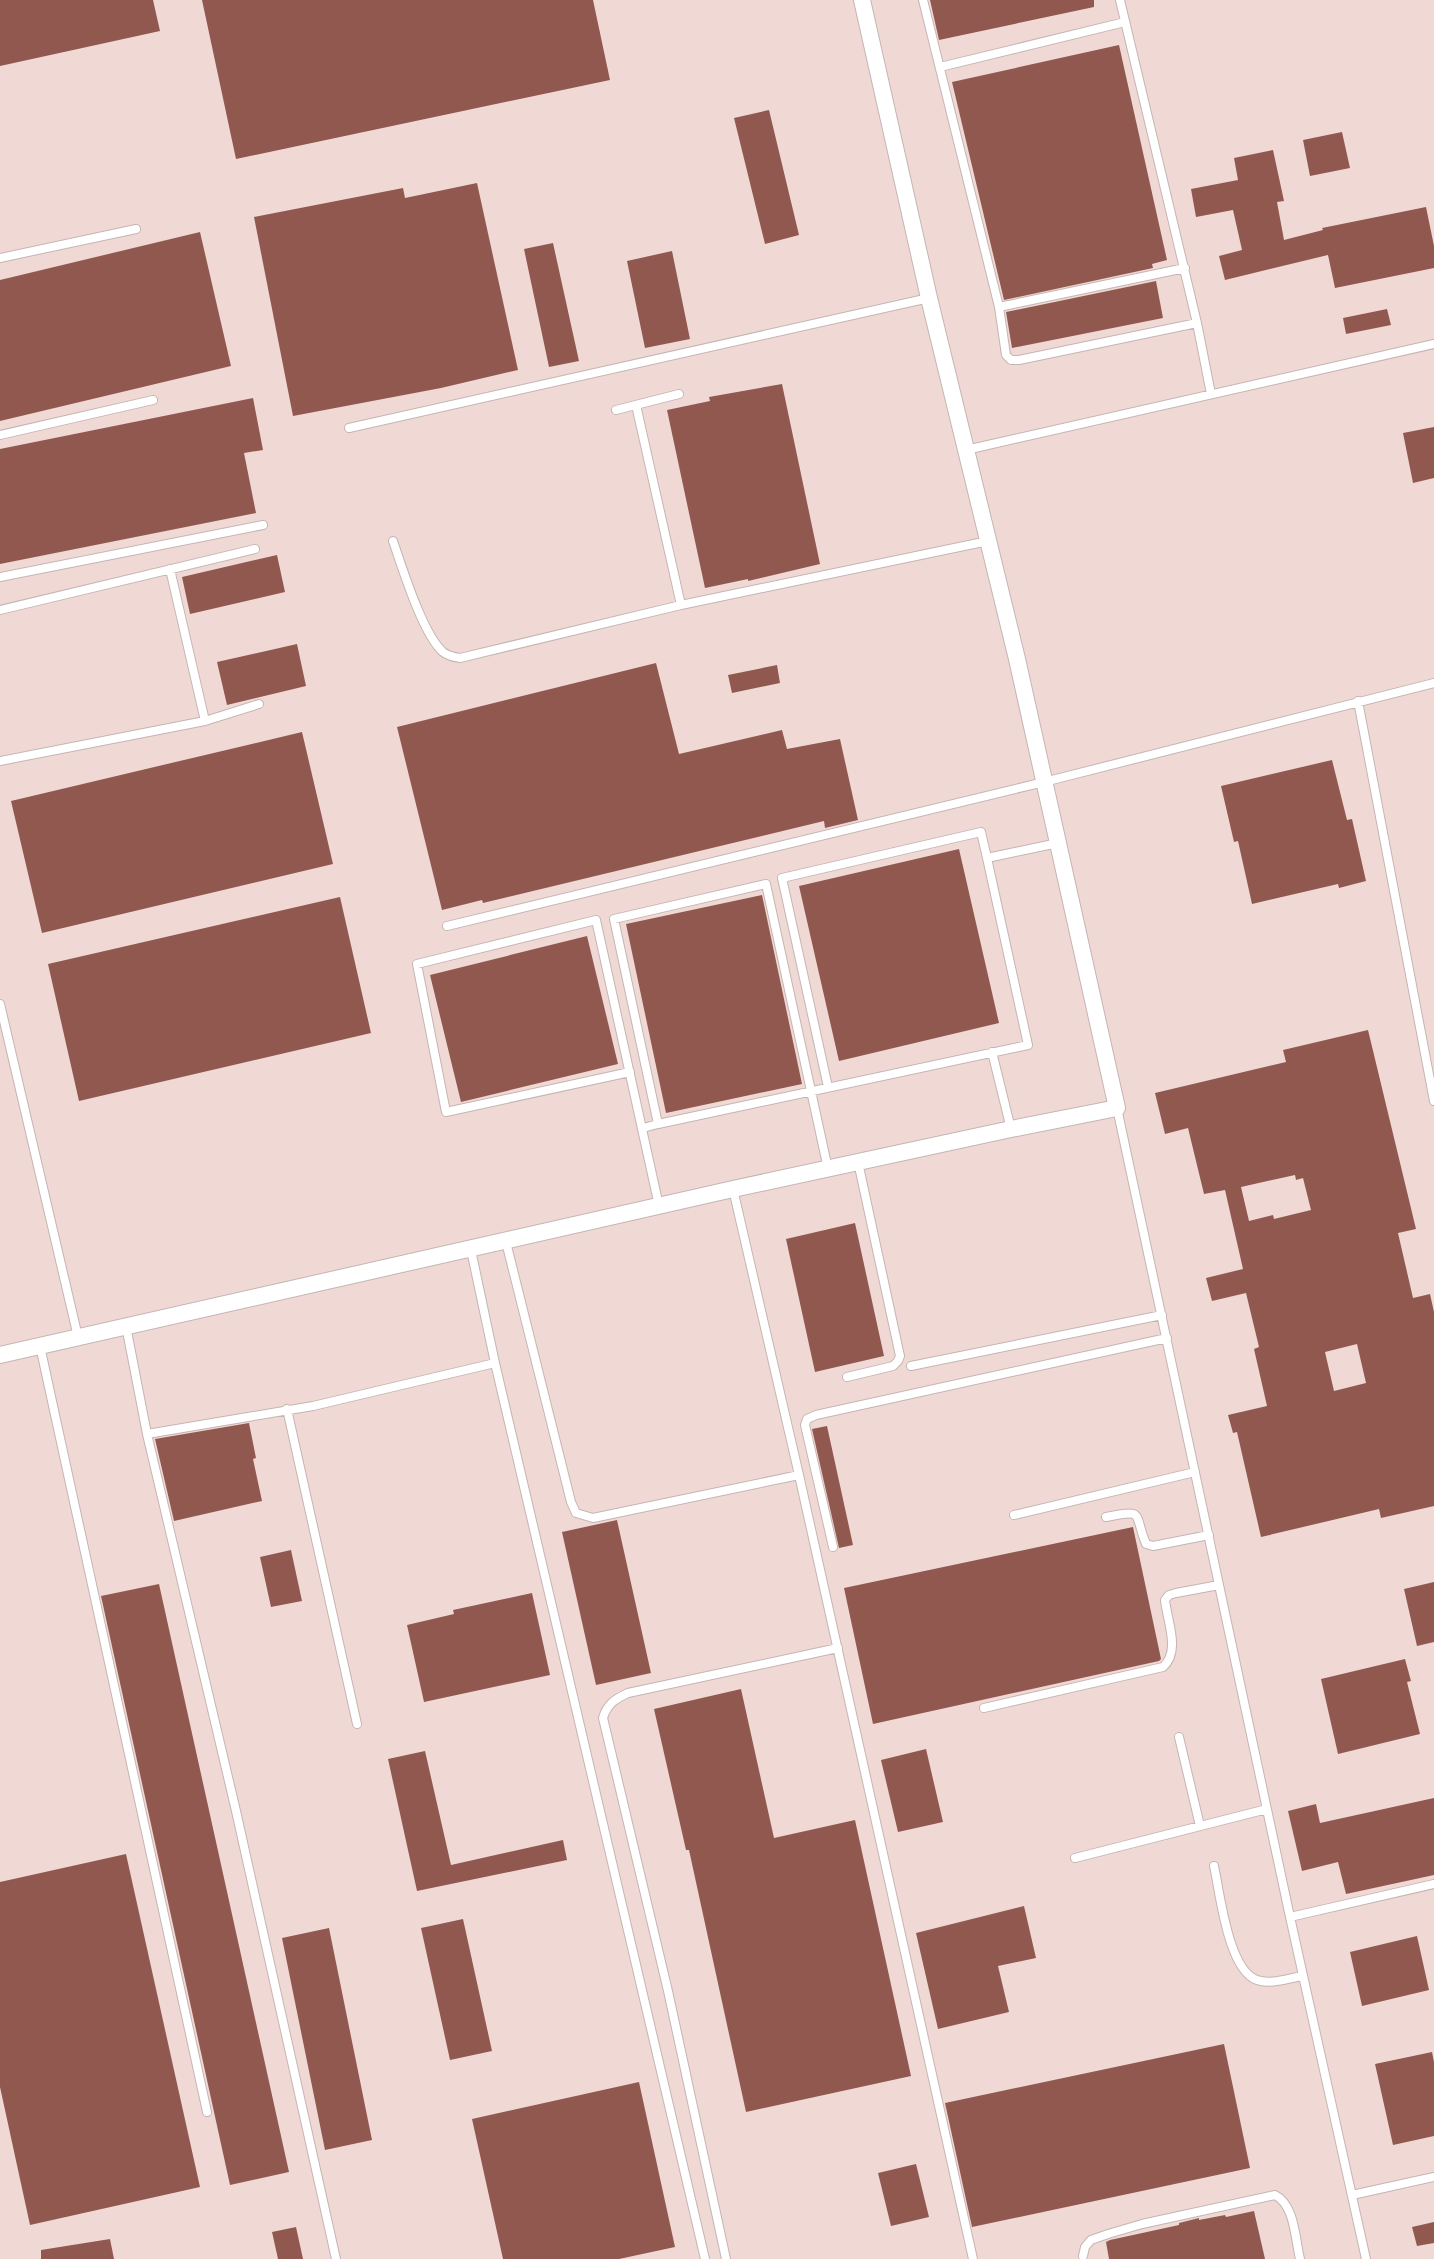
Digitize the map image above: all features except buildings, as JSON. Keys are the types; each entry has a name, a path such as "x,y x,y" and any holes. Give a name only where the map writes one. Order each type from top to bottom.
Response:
{"street":[{"path":"0,1355 734,1189 1117,1108 1044,782 929,298 862,0"}],"lane":[{"path":"923,0 999,307 1006,355 1011,360 1019,360 1197,323"},
{"path":"1120,0 1185,268 1211,394"},
{"path":"940,67 1125,22"},
{"path":"0,258 136,229"},
{"path":"999,307 1185,268"},
{"path":"349,428 929,298"},
{"path":"966,450 1434,344"},
{"path":"616,410 679,394"},
{"path":"0,435 153,400"},
{"path":"636,405 681,605"},
{"path":"0,577 263,525"},
{"path":"393,541 419,610 441,651 450,657 466,657 681,605 988,541"},
{"path":"0,610 255,549"},
{"path":"170,569 205,721"},
{"path":"447,926 1044,782 1434,683"},
{"path":"1358,701 1434,1101"},
{"path":"0,761 205,721 259,704"},
{"path":"643,1128 1028,1045 981,832 782,878 828,1087"},
{"path":"987,858 1058,843"},
{"path":"658,1124 614,919 766,884 828,1169"},
{"path":"630,1072 446,1112 417,964 596,920 643,1128 659,1206"},
{"path":"0,1004 78,1337"},
{"path":"992,1052 1011,1129"},
{"path":"1117,1108 1290,1917 1366,2259"},
{"path":"847,1377 893,1366 900,1356 858,1162"},
{"path":"734,1189 973,2259"},
{"path":"507,1242 571,1502 576,1513 593,1518 799,1475"},
{"path":"471,1250 495,1363 705,2259"},
{"path":"911,1366 1162,1315"},
{"path":"126,1326 147,1434 236,1810 336,2259"},
{"path":"832,1547 805,1425 807,1419 816,1415 1167,1338"},
{"path":"40,1346 207,2112"},
{"path":"147,1434 313,1406 495,1363"},
{"path":"286,1409 357,1724"},
{"path":"1014,1515 1195,1472"},
{"path":"1106,1517 1130,1512 1137,1515 1141,1521 1146,1544 1153,1546 1209,1535"},
{"path":"984,1708 1163,1667 1169,1662 1172,1650 1165,1600 1169,1595 1176,1593 1219,1585"},
{"path":"726,2259 668,1991 603,1718 606,1707 628,1693 838,1648"},
{"path":"1179,1737 1200,1826"},
{"path":"1075,1858 1267,1809"},
{"path":"1214,1866 1231,1940 1237,1960 1243,1970 1258,1980 1267,1982 1303,1976"},
{"path":"1290,1917 1434,1884"},
{"path":"1352,2195 1434,2177"},
{"path":"1083,2256 1085,2247 1091,2240 1107,2234 1275,2194 1283,2199 1288,2207 1300,2259"}],"shaded area":[{"path":"0,0 1434,0 1434,2259 0,2259"}]}
